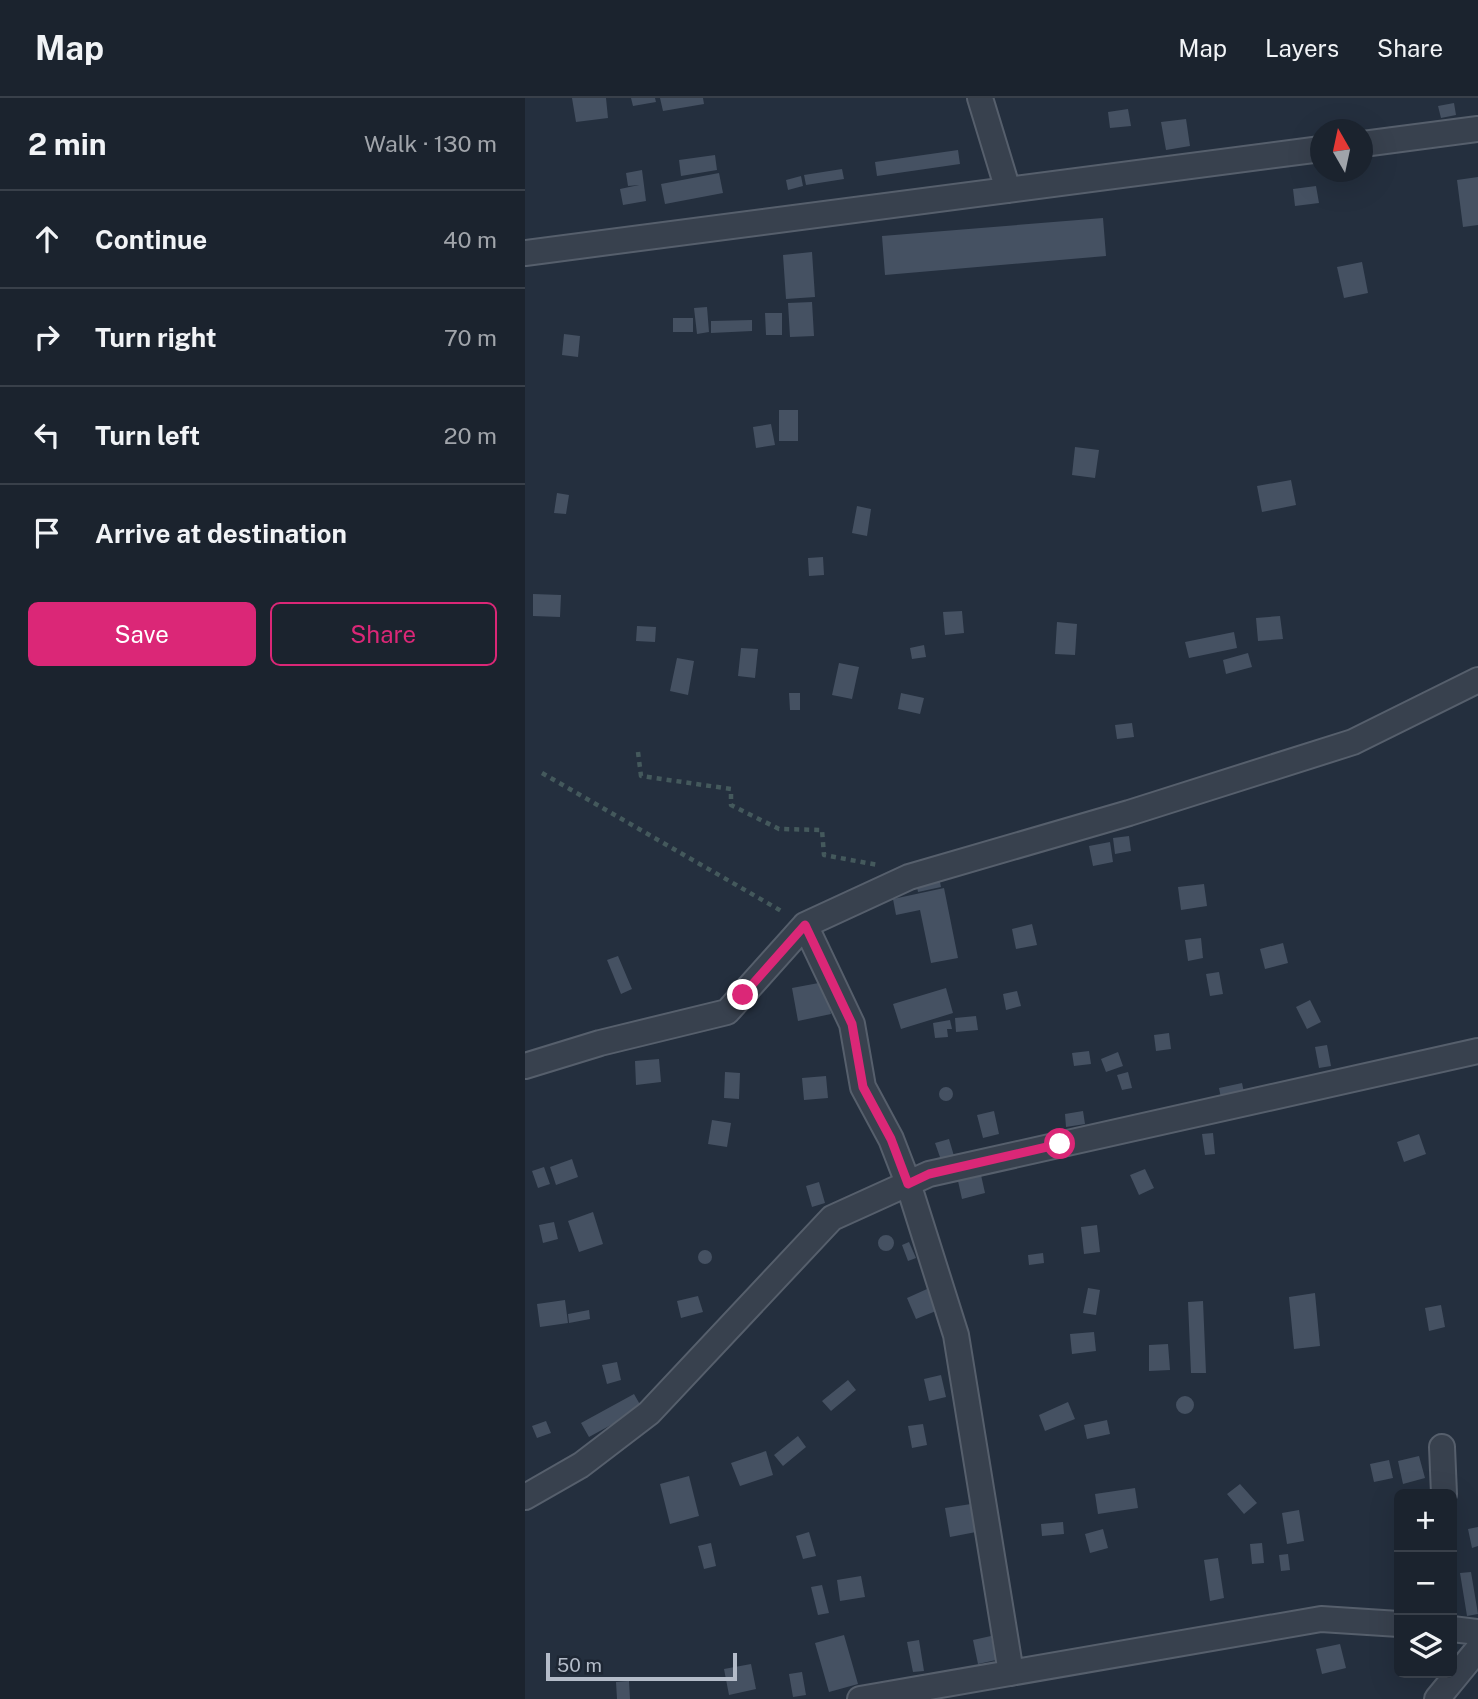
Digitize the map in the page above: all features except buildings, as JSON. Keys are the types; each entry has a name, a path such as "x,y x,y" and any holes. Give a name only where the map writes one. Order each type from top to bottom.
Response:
{"street":[{"path":"980,98 1008,190"},
{"path":"1373,143 1478,129"},
{"path":"525,253 1310,150"},
{"path":"525,1066 600,1043 727,1012 805,925 922,873 1129,813 1353,742 1478,680"},
{"path":"805,925 852,1024 863,1087 891,1139 908,1184 956,1335 1011,1672"},
{"path":"525,1497 581,1465 649,1413 832,1218 929,1174 1478,1051"},
{"path":"1442,1447 1444,1489"},
{"path":"859,1699 1321,1619 1394,1624"},
{"path":"1457,1630 1478,1632"},
{"path":"1437,1699 1478,1649"}],"path":[{"path":"638,752 641,776 731,789 731,804 779,829 822,830 824,855 922,873"},
{"path":"542,773 805,925"}],"route":[{"path":"743,995 805,925 852,1024 863,1087 891,1139 908,1184 929,1174 1060,1144"}]}
